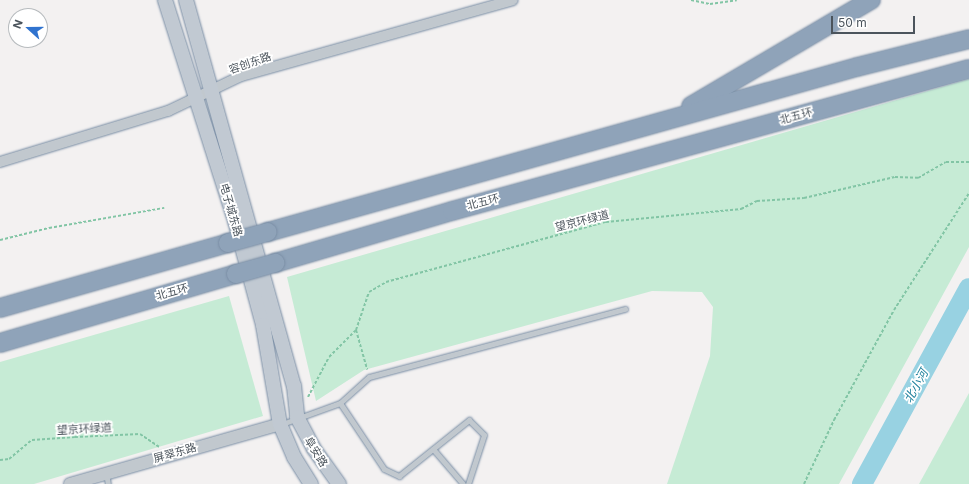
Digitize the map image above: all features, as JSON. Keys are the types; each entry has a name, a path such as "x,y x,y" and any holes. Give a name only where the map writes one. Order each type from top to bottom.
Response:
{"highway":[{"path":"662,121 736,81 871,0"},
{"path":"857,67 969,30"},
{"path":"0,308 662,121 857,67 969,39"},
{"name":"北五环","path":"0,343 459,209 969,69"}],"main road":[{"name":"电子城东路","path":"165,0 184,65 197,98 235,221 263,325 280,424"},
{"name":"电子城东路","path":"186,0 294,386 297,417"},
{"name":"阜安路","path":"297,417 314,449 339,484"},
{"name":"阜安路","path":"280,424 294,457 310,484"}],"street":[{"name":"容创东路","path":"0,162 168,111 241,76 513,0"},
{"name":"屏翠东路","path":"70,484 107,479 169,455 280,424"}],"lane":[{"path":"280,424 340,403 369,377 625,309"},
{"path":"340,403 384,469 399,476 469,420 484,435 468,484"},
{"path":"433,449 464,484"}],"path":[{"path":"692,0 710,4 737,0"},
{"name":"望京环绿道","path":"297,417 329,357 356,330 369,292 386,282 606,222 741,209 756,201 804,198 895,177 918,178 946,162 969,162"},
{"path":"804,484 834,420 894,310 969,193"},
{"path":"0,240 49,228 164,208"},
{"path":"356,330 369,377"},
{"name":"望京环绿道","path":"0,460 10,459 32,440 140,434 169,455"}],"green space":[{"path":"969,79 969,247 839,484 667,484 710,356 713,307 702,292 652,291 364,370 316,401 287,277"},
{"path":"229,296 263,416 34,484 0,484 0,362"},
{"path":"969,393 969,484 919,484"}],"waterway":[{"name":"北小河","path":"862,484 969,288"}]}
